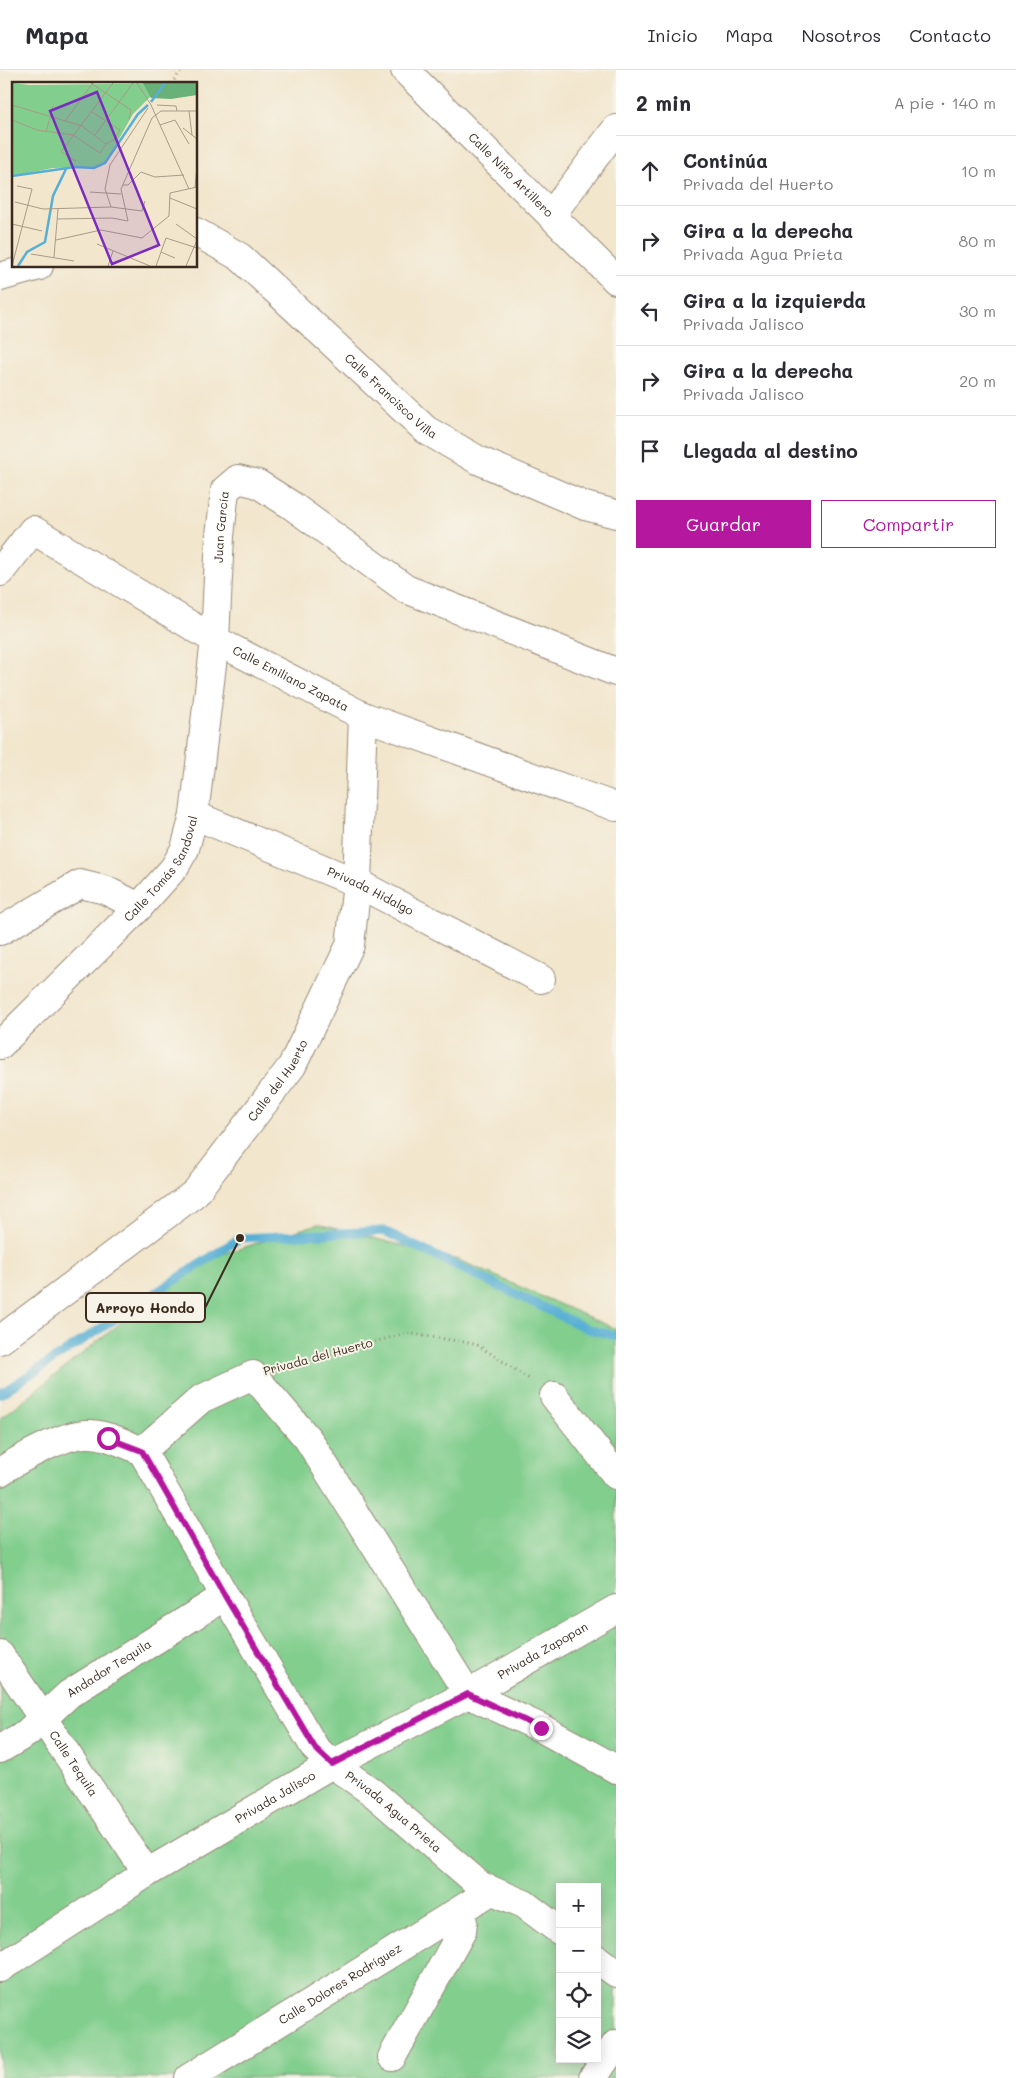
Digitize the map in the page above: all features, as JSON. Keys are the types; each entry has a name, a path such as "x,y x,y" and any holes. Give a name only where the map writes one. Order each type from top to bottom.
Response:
{"street":[{"name":"Calle Niño Artillero","path":"405,70 616,280"},
{"path":"551,215 616,129"},
{"name":"Calle Francisco Villa","path":"198,233 240,257 426,430 478,460 586,506 616,514"},
{"path":"1,276 31,268"},
{"name":"Juan García","path":"215,640 220,536 225,490 238,479 258,484 291,505 406,589 616,672"},
{"name":"Calle Emiliano Zapata","path":"0,572 33,530 215,640 363,716 616,807"},
{"name":"Calle Tomás Sandoval","path":"0,1045 139,907 174,868 185,849 194,815 215,640"},
{"name":"Calle del Huerto","path":"0,1340 194,1193 292,1066 350,945 357,883 363,716"},
{"name":"Privada Hidalgo","path":"194,815 357,883 541,979"},
{"path":"0,931 80,884 105,890 139,907"},
{"path":"253,1375 308,1439 468,1694 541,1728 616,1769"},
{"name":"Privada del Huerto","path":"142,1451 202,1399 253,1375"},
{"path":"554,1396 616,1475"},
{"path":"0,1472 21,1458 66,1439 86,1434 108,1438 142,1451"},
{"name":"Privada Agua Prieta","path":"142,1451 315,1748 332,1764 372,1792 472,1878 491,1891 524,1904 556,1928"},
{"name":"Andador Tequila","path":"0,1748 27,1733 69,1694 225,1596"},
{"name":"Privada Zapopan","path":"468,1694 602,1619 616,1609"},
{"name":"Calle Tequila","path":"0,1654 147,1873"},
{"name":"Privada Jalisco","path":"0,1968 147,1873 332,1764 468,1694"},
{"name":"Calle Dolores Rodríguez","path":"189,2078 491,1891"},
{"path":"392,2057 462,1931 463,1922 456,1913"},
{"path":"601,1962 616,1973"},
{"path":"593,2078 616,2044"}],"path":[{"path":"173,82 182,70"},
{"name":"Privada del Huerto","path":"253,1375 407,1334 476,1344 554,1396"}],"green space":[{"path":"318,1224 459,1260 616,1329 616,2078 0,2078 0,1419 197,1262"}],"waterway":[{"path":"0,1394 240,1238 384,1231 588,1329 616,1336"}],"place":[{"name":"Arroyo Hondo","path":"240,1238"}],"route":[{"path":"108,1438 142,1451 315,1748 332,1764 468,1694 541,1728"}]}
